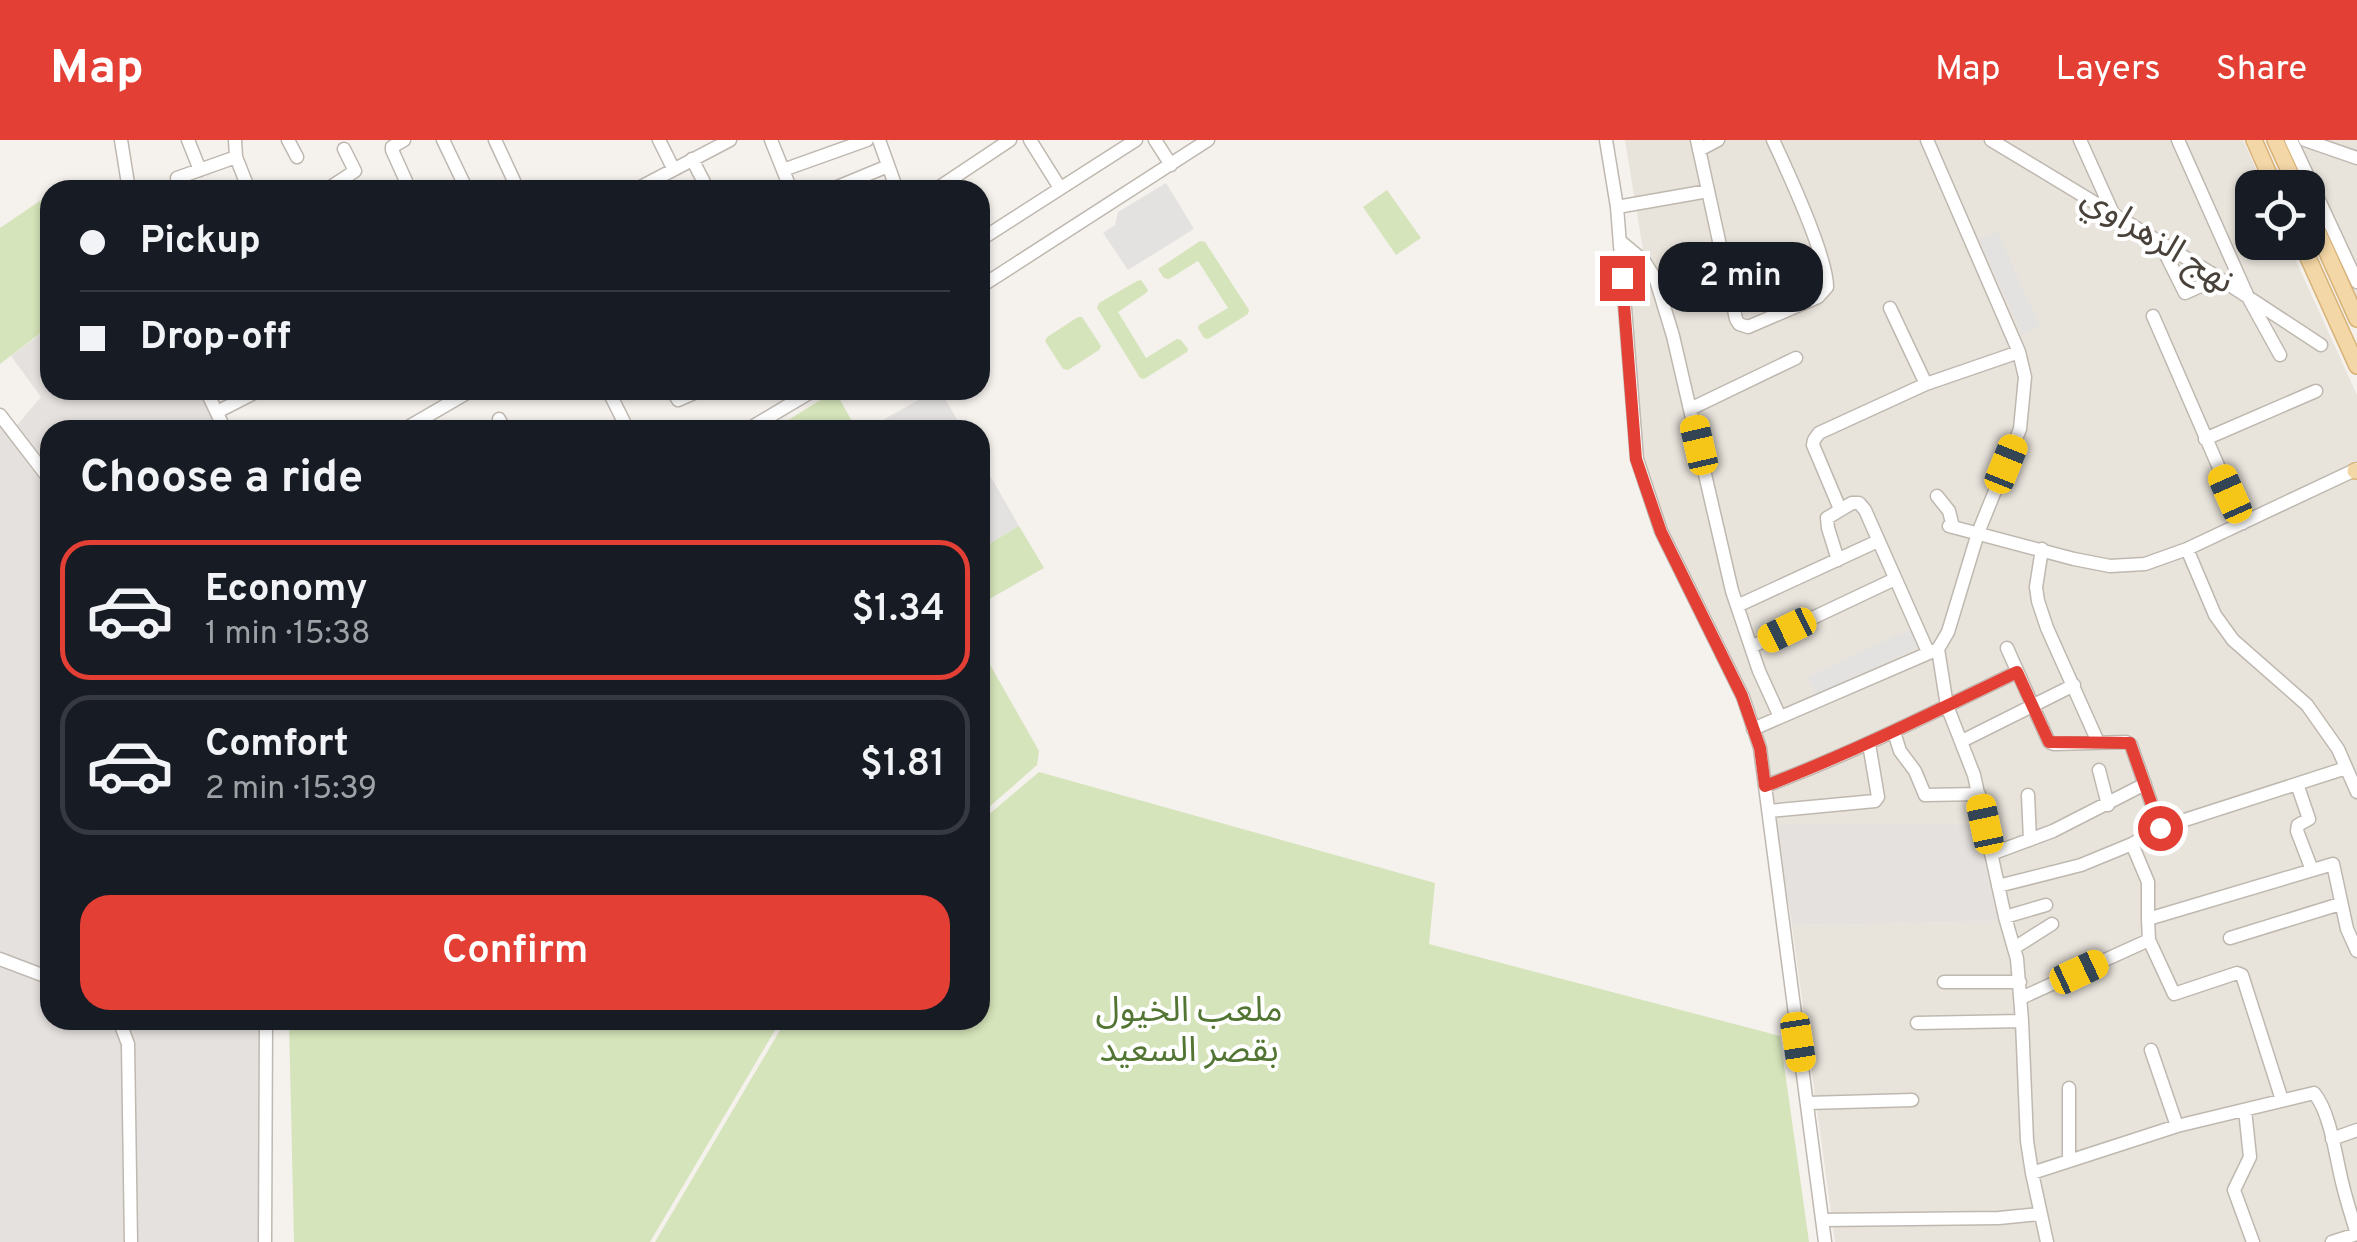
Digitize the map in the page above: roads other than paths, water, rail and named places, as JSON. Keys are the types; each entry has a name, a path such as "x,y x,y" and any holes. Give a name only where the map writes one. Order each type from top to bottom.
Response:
{"main road":[{"path":"2254,140 2268,170"},
{"path":"2275,140 2289,170"},
{"path":"2325,248 2357,319"},
{"path":"2309,260 2357,366"}],"street":[{"path":"121,140 127,180"},
{"path":"188,140 200,170"},
{"path":"235,140 236,157 246,180"},
{"path":"288,140 297,157"},
{"path":"443,140 463,180"},
{"path":"496,140 507,180"},
{"path":"659,140 672,168"},
{"path":"652,180 730,140"},
{"path":"783,170 866,140"},
{"path":"879,140 893,180"},
{"path":"951,180 1010,140"},
{"path":"1030,140 1060,188"},
{"path":"990,234 1136,140"},
{"path":"1155,140 1171,164"},
{"path":"990,281 1208,140"},
{"path":"1606,140 1617,207 1636,459 1661,532 1742,696 1760,748 1825,1242"},
{"path":"1718,140 1698,145 1736,319 1738,324 1748,327 1824,292 1828,282 1772,140"},
{"path":"1754,729 1933,651 1948,632 1978,534 2020,429 2025,378 2019,352 1927,140"},
{"name":"نهج الزهراوي","path":"1990,140 2322,345"},
{"path":"2080,140 2113,213"},
{"path":"2178,140 2248,297 2280,355"},
{"path":"2291,140 2357,282"},
{"path":"2305,140 2331,144 2357,158"},
{"path":"773,141 787,180"},
{"path":"398,144 407,180"},
{"path":"344,149 355,171 352,180"},
{"path":"177,178 236,157"},
{"path":"692,159 703,180"},
{"path":"854,180 888,166"},
{"path":"1617,207 1708,190"},
{"path":"1620,241 1644,261 1656,280 1737,606 1780,717"},
{"path":"2160,243 2185,293 2219,278"},
{"path":"1890,308 1926,384"},
{"path":"2153,316 2243,523"},
{"path":"1840,510 1814,445 1816,436 1926,384 2019,352"},
{"path":"1690,409 1796,358"},
{"path":"2205,438 2316,391"},
{"path":"211,400 221,420"},
{"path":"217,412 240,400"},
{"path":"420,420 454,400"},
{"path":"764,420 797,400"},
{"path":"0,415 40,467"},
{"path":"1937,496 1949,511 1951,526 2074,559 2110,566 2145,564 2187,550 2356,470"},
{"path":"1838,560 1827,518 1855,502 1862,505 1933,651 1947,706 1962,741 1978,794 2020,982 2028,1140 2048,1242"},
{"path":"1737,606 1878,541"},
{"path":"2042,549 2036,587 2038,601 2046,628 2098,742"},
{"path":"2187,550 2214,615 2234,640 2308,704 2338,749 2357,792"},
{"path":"1751,648 1895,579"},
{"path":"2007,648 2049,742 2130,743 2160,828"},
{"path":"1765,786 1869,744 2017,672"},
{"path":"1962,741 2074,685"},
{"path":"1894,732 1900,750 1916,770 1924,795 1978,794"},
{"path":"1768,811 1876,801 1878,788 1869,744"},
{"path":"2099,770 2108,805"},
{"path":"1998,886 2081,865 2160,828 2297,784 2351,773"},
{"path":"1991,854 2108,805 2145,784"},
{"path":"2297,784 2309,819 2298,825 2296,831 2312,870"},
{"path":"2028,795 2030,840"},
{"path":"2132,844 2148,882 2148,940 2174,994 2240,973 2282,1100"},
{"path":"2148,919 2333,864 2340,904 2357,951"},
{"path":"2230,938 2340,904"},
{"path":"2005,918 2046,905"},
{"path":"2014,948 2052,924"},
{"path":"2021,998 2148,940"},
{"path":"0,959 40,974"},
{"path":"1944,982 2020,982"},
{"path":"1916,1023 2022,1021"},
{"path":"122,1030 128,1044 131,1242"},
{"path":"265,1242 266,1030"},
{"path":"2151,1050 2177,1126"},
{"path":"2069,1161 2070,1088"},
{"path":"2032,1173 2177,1126 2314,1093 2352,1200 2357,1234 2332,1242"},
{"path":"1808,1103 1912,1100"},
{"path":"2245,1110 2250,1157 2234,1190 2253,1242"},
{"path":"2332,1139 2357,1130"},
{"path":"1822,1220 2040,1214"}],"park label":[{"name":"ملعب الخيول بقصر السعيد","path":"1189,1032"}]}
